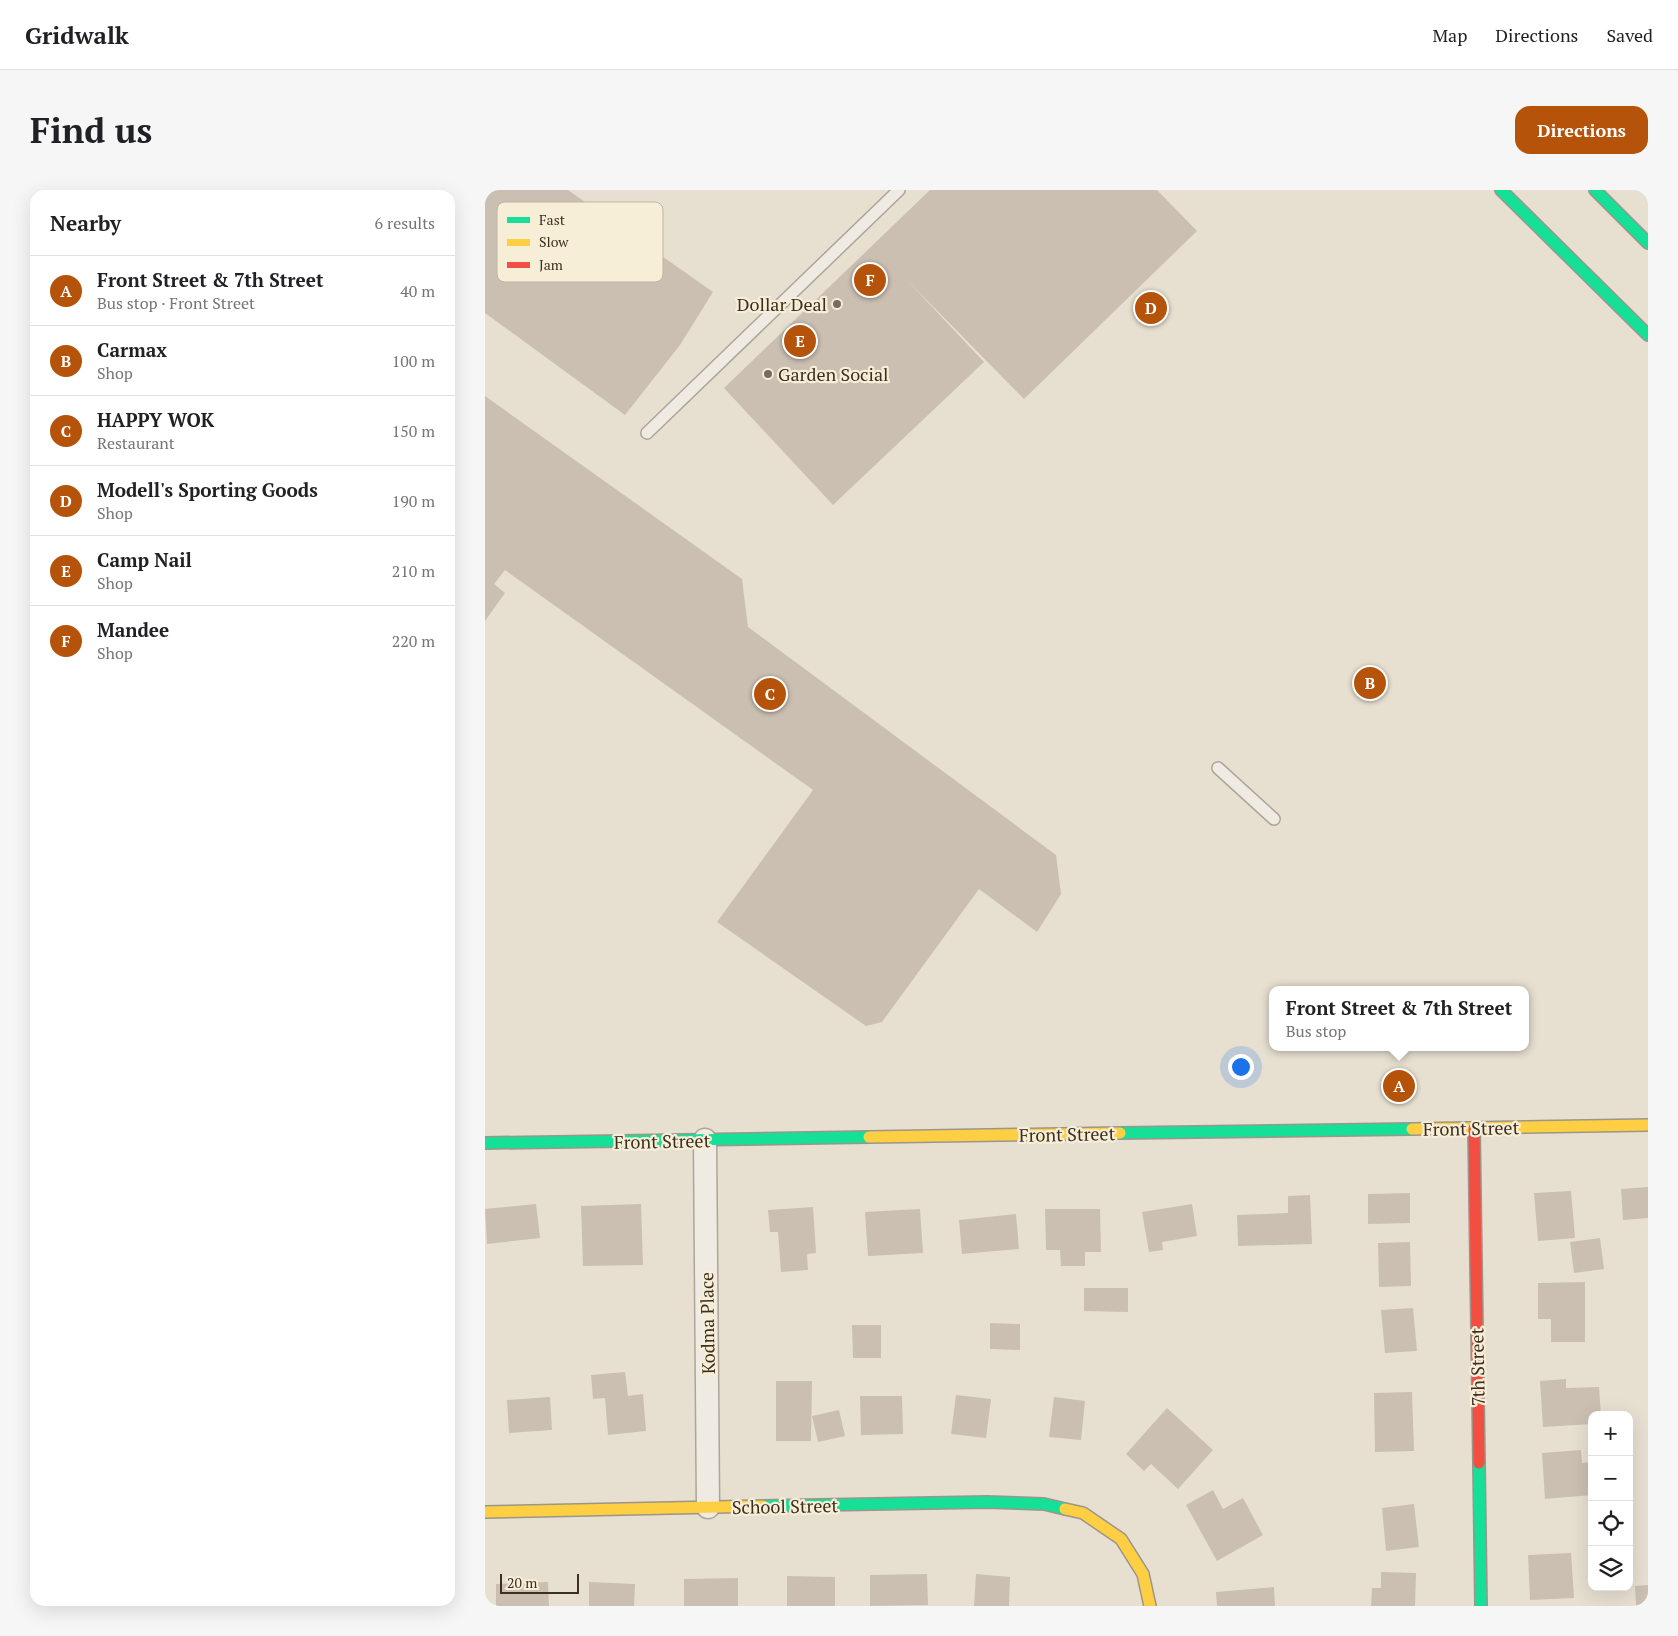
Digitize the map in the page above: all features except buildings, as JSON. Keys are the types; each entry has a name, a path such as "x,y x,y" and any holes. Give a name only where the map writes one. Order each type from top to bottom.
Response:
{"main road":[{"path":"1501,190 1648,335"},
{"path":"1595,190 1648,243"},
{"name":"Front Street","path":"485,1143 1648,1125"},
{"name":"7th Street","path":"1474,1128 1481,1606"},
{"name":"School Street","path":"485,1512 987,1502 1044,1504 1083,1514 1121,1539 1143,1574 1150,1606"}],"street":[{"name":"Kodma Place","path":"705,1140 708,1507"}],"lane":[{"path":"647,433 899,190"},
{"path":"1218,768 1274,819"}],"traffic: fast":[{"path":"1501,190 1648,335"},
{"path":"1595,190 1648,243"},
{"path":"1120,1133 1412,1129"},
{"path":"485,1143 869,1137"},
{"path":"1479,1463 1481,1606"},
{"path":"763,1506 987,1502 1044,1504 1065,1509"}],"traffic: slow":[{"path":"1412,1129 1648,1125"},
{"path":"869,1137 1120,1133"},
{"path":"485,1512 763,1506"},
{"path":"1065,1509 1083,1513 1121,1539 1143,1574 1150,1606"}],"traffic: jam":[{"path":"1474,1128 1479,1463"}],"place":[{"name":"Mandee","path":"870,280"},
{"name":"Dollar Deal","path":"837,304"},
{"name":"Modell's Sporting Goods","path":"1151,308"},
{"name":"Camp Nail","path":"800,341"},
{"name":"Garden Social","path":"768,374"},
{"name":"Carmax","path":"1370,683"},
{"name":"HAPPY WOK","path":"770,694"},
{"name":"Front Street & 7th Street","path":"1399,1086"}]}
